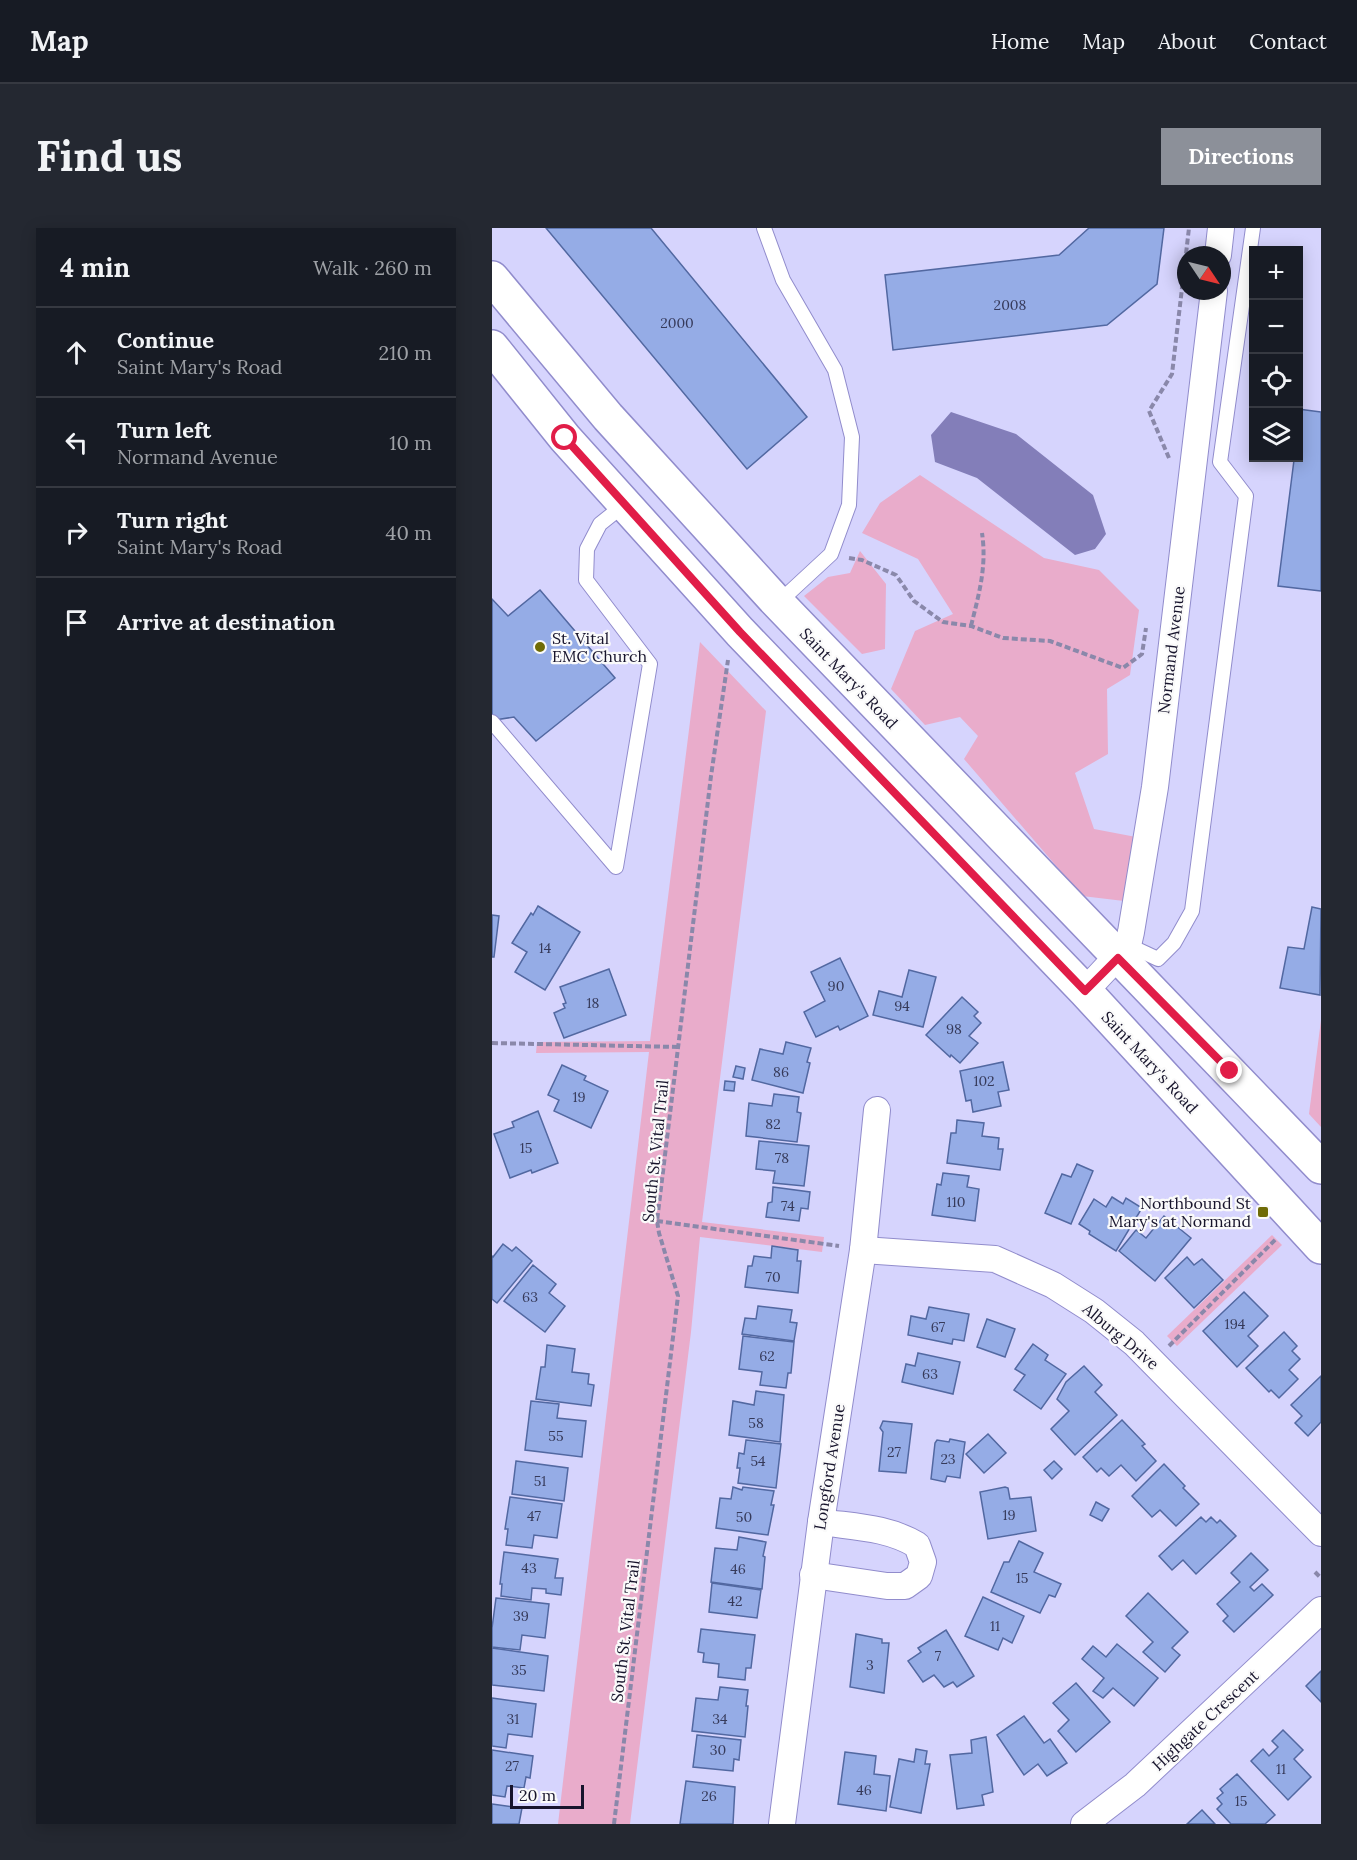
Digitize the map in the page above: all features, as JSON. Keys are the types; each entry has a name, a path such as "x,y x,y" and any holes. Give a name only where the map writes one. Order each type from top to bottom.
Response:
{"main road":[{"name":"Saint Mary's Road","path":"492,278 608,417 778,603 1123,951 1230,1071 1321,1167"},
{"name":"Saint Mary's Road","path":"492,347 565,438 740,632 1085,991 1321,1247"}],"street":[{"path":"1219,246 1221,228"},
{"name":"Normand Avenue","path":"1123,951 1155,787 1213,300"},
{"path":"1085,991 1123,951"},
{"name":"Longford Avenue","path":"782,1824 813,1575 863,1250 877,1110"},
{"name":"Alburg Drive","path":"863,1250 995,1259 1053,1285 1094,1311 1153,1361 1321,1533"},
{"path":"813,1575 887,1586 905,1586 919,1576 923,1562 917,1545 902,1536 884,1531 821,1522"},
{"name":"Highgate Crescent","path":"1084,1824 1136,1785 1321,1610"}],"lane":[{"path":"764,228 783,280 836,370 852,437 849,505 831,554 778,603"},
{"path":"1123,951 1158,959 1174,944 1192,911 1246,496 1220,462 1253,228"},
{"path":"492,722 616,867 650,664 586,580 587,549 600,524 625,504"}],"path":[{"path":"1173,467 1149,411 1172,374 1189,228"},
{"path":"971,626 982,585 984,550 982,533"},
{"path":"831,554 861,560 896,575 914,601 943,622 971,626 1003,639 1050,641 1123,668 1142,654 1148,619"},
{"name":"South St. Vital Trail","path":"614,1824 678,1296 657,1221 711,776 728,657"},
{"path":"492,1043 679,1047"},
{"path":"657,1221 863,1250"},
{"path":"1153,1361 1296,1221"},
{"path":"1315,1572 1321,1578"}],"shaded area":[{"path":"951,412 1016,434 1093,495 1106,534 1095,549 1075,555 977,478 935,462 931,435"},
{"path":"920,475 1044,558 1099,570 1139,610 1130,675 1107,689 1108,754 1075,773 1094,829 1136,837 1124,901 1082,896 964,759 978,736 960,717 925,725 891,689 915,631 953,614 918,559 862,533 880,503"},
{"path":"860,551 886,584 885,649 862,654 804,596 828,577 850,573"},
{"path":"700,642 766,711 702,1222 824,1237 822,1252 700,1237 691,1332 630,1824 558,1824 649,1052 536,1053 537,1042 650,1041"},
{"path":"1321,1020 1321,1127 1309,1114"},
{"path":"1272,1235 1282,1245 1177,1346 1167,1336"}],"building":[{"path":"546,228 651,228 807,417 747,469"},
{"path":"1089,228 1164,228 1157,284 1107,325 893,350 885,275 1059,255"},
{"path":"1303,410 1321,412 1321,591 1278,586 1294,462 1303,462"},
{"name":"St. Vital EMC Church","path":"540,590 615,678 536,741 514,717 495,720 492,716 492,599 508,616"},
{"path":"538,906 580,932 545,990 515,972 527,952 512,943"},
{"path":"1312,907 1321,909 1320,995 1280,988 1288,947 1304,949"},
{"path":"492,915 499,916 494,957 492,957"},
{"path":"840,958 868,1016 840,1030 838,1026 816,1037 804,1012 825,1001 811,972"},
{"path":"609,969 626,1015 564,1038 554,1013 565,1008 563,1004 566,1003 560,987"},
{"path":"909,970 936,977 923,1027 873,1015 879,991 902,997"},
{"path":"962,997 978,1012 974,1016 981,1023 969,1036 978,1043 960,1063 926,1035"},
{"path":"786,1042 811,1048 803,1093 752,1080 760,1049 783,1054"},
{"path":"1003,1062 1009,1090 998,1092 1001,1106 973,1112 971,1100 966,1101 960,1071"},
{"path":"562,1065 586,1076 584,1080 608,1091 591,1128 554,1111 559,1100 548,1095"},
{"path":"736,1066 745,1068 743,1079 733,1077"},
{"path":"725,1081 735,1082 734,1091 724,1090"},
{"path":"774,1094 799,1097 797,1112 801,1113 797,1142 746,1136 749,1103 772,1106"},
{"path":"538,1111 558,1163 510,1178 494,1134 514,1127 512,1122"},
{"path":"957,1120 984,1123 982,1136 999,1138 998,1149 1003,1149 1000,1170 947,1163 951,1133 956,1133"},
{"path":"759,1141 809,1146 804,1186 773,1183 775,1171 756,1169"},
{"path":"1077,1164 1093,1171 1071,1224 1045,1213 1062,1174 1071,1177"},
{"path":"943,1173 969,1176 967,1187 979,1189 975,1221 932,1215 937,1184 941,1185"},
{"path":"773,1187 810,1192 808,1209 801,1208 799,1221 766,1217 768,1203 772,1202"},
{"path":"1112,1197 1123,1204 1126,1198 1142,1208 1116,1251 1089,1234 1090,1231 1079,1224 1094,1199 1106,1207"},
{"path":"1164,1216 1191,1238 1155,1281 1119,1251 1136,1230 1146,1238"},
{"path":"503,1244 512,1251 516,1247 532,1261 497,1303 492,1299 492,1256"},
{"path":"772,1246 798,1250 797,1261 801,1261 798,1293 745,1287 748,1266 752,1266 754,1256 771,1258"},
{"path":"1187,1257 1194,1265 1202,1259 1223,1280 1194,1308 1165,1278"},
{"path":"533,1265 556,1284 549,1293 565,1306 545,1332 504,1301"},
{"path":"1244,1292 1268,1316 1248,1336 1258,1346 1237,1367 1203,1331"},
{"path":"758,1306 792,1310 790,1322 797,1323 794,1341 742,1334 745,1318 756,1319"},
{"path":"929,1307 969,1314 964,1341 953,1339 952,1344 908,1335 911,1316 926,1319"},
{"path":"987,1319 1015,1329 1005,1357 977,1347"},
{"path":"1284,1332 1297,1346 1292,1351 1300,1359 1289,1370 1298,1379 1279,1398 1271,1390 1269,1392 1246,1368"},
{"path":"743,1336 794,1342 791,1373 788,1373 786,1388 760,1385 762,1372 739,1369"},
{"path":"1033,1344 1048,1355 1045,1360 1066,1374 1041,1409 1014,1390 1025,1375 1015,1369"},
{"path":"547,1345 575,1349 572,1372 589,1374 588,1384 594,1385 591,1406 536,1399 541,1367 545,1367"},
{"path":"918,1353 960,1362 953,1394 902,1382 906,1364 915,1366"},
{"path":"1084,1366 1102,1385 1095,1392 1117,1415 1075,1455 1051,1429 1069,1411 1057,1399 1066,1382"},
{"path":"1321,1376 1321,1422 1308,1436 1295,1423 1302,1416 1291,1405"},
{"path":"756,1391 784,1395 780,1442 729,1435 733,1401 754,1405"},
{"path":"531,1401 559,1404 557,1418 586,1421 582,1457 525,1450"},
{"path":"1122,1420 1145,1444 1142,1446 1156,1461 1136,1481 1121,1465 1109,1476 1101,1468 1097,1472 1083,1457"},
{"path":"883,1421 912,1424 906,1473 879,1471 883,1432 880,1428"},
{"path":"988,1434 1006,1453 984,1473 966,1454"},
{"path":"950,1439 965,1442 960,1478 947,1476 945,1482 931,1479 935,1443 937,1440 949,1442"},
{"path":"746,1440 781,1444 776,1488 738,1483 739,1453 744,1454"},
{"path":"516,1461 568,1468 564,1501 512,1494"},
{"path":"1054,1461 1062,1469 1052,1479 1044,1470"},
{"path":"1164,1464 1199,1504 1176,1526 1160,1510 1152,1517 1132,1496"},
{"path":"733,1487 742,1490 743,1487 774,1491 771,1505 774,1505 768,1535 716,1528 720,1498 731,1499"},
{"path":"1008,1488 1010,1499 1031,1497 1036,1531 988,1539 980,1492"},
{"path":"510,1497 562,1504 557,1538 534,1535 532,1548 506,1545 508,1529 505,1529"},
{"path":"1096,1502 1109,1509 1102,1521 1090,1515"},
{"path":"1201,1517 1206,1522 1211,1517 1217,1523 1220,1520 1236,1536 1196,1574 1183,1560 1172,1570 1159,1556"},
{"path":"739,1537 766,1542 763,1556 765,1557 762,1589 711,1582 715,1548 737,1550"},
{"path":"1019,1541 1043,1553 1034,1572 1061,1584 1055,1597 1049,1595 1040,1613 991,1592 1004,1562 1009,1562"},
{"path":"504,1552 558,1559 555,1578 563,1578 561,1595 546,1593 546,1589 532,1588 531,1600 501,1596 502,1584 500,1584"},
{"path":"1251,1553 1268,1570 1250,1587 1254,1591 1262,1584 1273,1595 1234,1632 1223,1621 1228,1616 1217,1604 1240,1582 1231,1573"},
{"path":"712,1583 761,1590 757,1618 709,1612"},
{"path":"1148,1593 1188,1632 1172,1648 1180,1655 1165,1672 1143,1652 1153,1642 1126,1616"},
{"path":"983,1597 1024,1616 1012,1643 1003,1638 998,1650 965,1636"},
{"path":"496,1598 549,1604 545,1638 522,1635 520,1650 492,1647"},
{"path":"701,1629 755,1635 751,1668 746,1668 745,1680 718,1677 719,1664 703,1662 704,1653 698,1652"},
{"path":"946,1630 974,1676 957,1687 953,1682 944,1687 934,1675 923,1682 908,1661 921,1652 918,1648"},
{"path":"856,1634 882,1639 882,1643 889,1643 884,1693 850,1687"},
{"path":"1117,1644 1158,1678 1134,1706 1113,1688 1103,1698 1093,1691 1104,1678 1082,1659 1093,1646 1106,1657"},
{"path":"492,1648 548,1656 544,1691 492,1685"},
{"path":"1321,1671 1321,1702 1306,1686"},
{"path":"1076,1683 1110,1722 1076,1752 1058,1731 1069,1720 1053,1703"},
{"path":"720,1687 748,1690 745,1737 692,1731 696,1698 718,1700"},
{"path":"492,1698 536,1704 532,1737 508,1734 506,1748 492,1746"},
{"path":"1024,1716 1044,1743 1050,1739 1067,1763 1047,1776 1038,1764 1024,1775 997,1735"},
{"path":"1283,1730 1303,1750 1294,1759 1311,1777 1288,1800 1251,1761 1263,1749 1269,1756 1278,1747 1272,1741"},
{"path":"697,1735 741,1740 739,1760 734,1759 733,1771 693,1767"},
{"path":"986,1737 993,1792 982,1795 984,1805 957,1809 950,1755 972,1753 971,1740"},
{"path":"916,1749 927,1751 925,1764 930,1764 921,1813 890,1807 899,1759 914,1762"},
{"path":"492,1750 533,1756 530,1778 526,1777 524,1788 507,1786 505,1797 492,1795"},
{"path":"845,1752 876,1756 874,1774 890,1776 886,1811 838,1804"},
{"path":"1237,1774 1275,1815 1265,1824 1231,1824 1217,1809 1222,1804 1217,1798 1223,1793 1220,1789"},
{"path":"686,1781 735,1787 733,1824 680,1824"},
{"path":"492,1804 522,1808 519,1824 492,1824"},
{"path":"1202,1810 1215,1824 1187,1824"}],"place":[{"name":"St. Vital EMC Church","path":"540,647"},
{"name":"Northbound St Mary's at Normand","path":"1263,1212"}],"route":[{"path":"565,438 740,632 1085,991 1118,958 1230,1071"}]}
